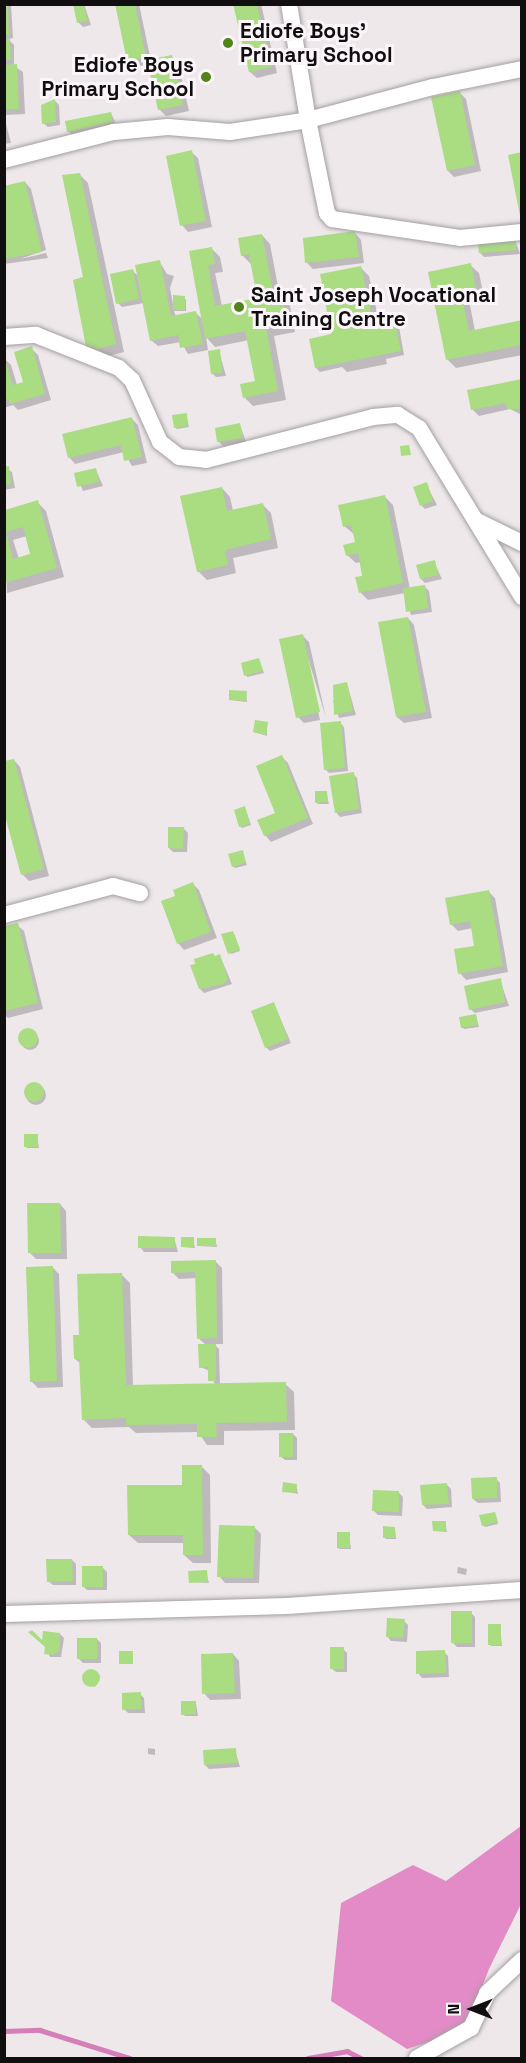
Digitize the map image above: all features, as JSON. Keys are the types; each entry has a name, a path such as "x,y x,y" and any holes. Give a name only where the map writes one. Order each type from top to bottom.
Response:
{"street":[{"path":"289,4 308,120 327,213 332,219 460,238 522,232"},
{"path":"4,160 114,132 168,127 230,132 308,120 433,87 522,69"},
{"path":"4,337 36,335 119,368 132,380 160,442 179,457 206,460 373,417 398,415 419,428 522,597"},
{"path":"477,521 522,543"},
{"path":"4,915 113,886 140,893"},
{"path":"4,1614 287,1606 522,1590"},
{"path":"417,2058 471,2028 487,1993 522,1960"}],"shaded area":[{"path":"521,1826 521,1904 489,1969 465,2030 407,2049 331,2001 341,1903 413,1865 446,1881"}],"building":[{"path":"4,4 8,4 9,35 4,35"},
{"path":"73,4 83,4 88,21 77,23"},
{"path":"115,4 135,4 146,57 127,61"},
{"path":"233,4 257,4 272,67 249,72"},
{"path":"10,39 11,60 4,60 4,40"},
{"path":"172,55 183,105 158,110 147,60"},
{"path":"17,64 19,109 4,109 4,65"},
{"path":"460,91 475,165 447,171 431,97"},
{"path":"55,99 56,122 42,124 41,105"},
{"path":"111,112 113,122 67,132 65,121"},
{"path":"192,150 206,221 180,226 166,156"},
{"path":"522,152 522,216 520,216 508,155"},
{"path":"80,173 116,344 87,352 73,280 83,277 62,175"},
{"path":"25,181 42,252 4,259 4,186"},
{"path":"355,231 359,257 305,263 303,238"},
{"path":"262,234 274,297 282,296 288,323 266,328 278,391 243,398 240,384 255,381 245,331 205,339 189,251 212,247 215,264 208,265 215,306 257,298 249,254 241,256 238,238"},
{"path":"515,235 516,250 479,253 477,239"},
{"path":"160,260 171,316 196,311 203,344 180,348 178,335 150,341 135,265"},
{"path":"471,263 476,289 461,292 469,331 522,320 522,345 446,360 428,272"},
{"path":"361,266 374,326 395,322 401,351 315,368 309,339 331,334 320,274"},
{"path":"133,269 139,299 116,304 110,274"},
{"path":"173,295 185,296 185,310 173,310"},
{"path":"32,346 45,394 10,404 8,399 4,400 4,357 13,385 23,382 14,352"},
{"path":"220,349 222,373 211,374 208,351"},
{"path":"522,379 519,409 507,409 506,403 471,410 467,390"},
{"path":"187,413 188,426 174,428 172,415"},
{"path":"132,417 142,457 124,461 121,445 68,458 62,434"},
{"path":"240,423 243,438 217,442 215,428"},
{"path":"409,445 411,455 401,456 400,446"},
{"path":"9,466 11,484 4,485 4,467"},
{"path":"96,468 99,482 77,487 74,473"},
{"path":"427,482 433,501 420,506 413,487"},
{"path":"222,487 227,511 263,503 271,539 225,550 228,565 197,572 180,496"},
{"path":"385,495 403,583 359,593 355,577 362,576 358,553 346,556 343,545 355,542 351,525 343,527 338,505"},
{"path":"38,500 57,568 4,583 5,510","holes":["23,527 30,554 13,559 6,532"]},
{"path":"435,560 438,575 420,579 416,565"},
{"path":"425,585 428,608 406,612 403,588"},
{"path":"408,617 426,712 396,717 378,622"},
{"path":"303,634 320,712 296,718 279,639"},
{"path":"259,658 263,671 244,676 241,663"},
{"path":"347,682 353,711 334,715 333,685"},
{"path":"229,690 247,691 246,701 229,700"},
{"path":"255,720 268,722 266,735 253,732"},
{"path":"341,721 345,768 324,770 320,723"},
{"path":"282,755 308,818 264,836 257,820 275,813 256,766"},
{"path":"14,759 44,869 21,875 4,812 4,761"},
{"path":"354,772 359,809 335,813 329,776"},
{"path":"315,791 327,791 328,802 315,803"},
{"path":"245,806 250,824 239,827 234,810"},
{"path":"168,827 184,827 183,849 168,848"},
{"path":"243,850 246,863 232,867 228,854"},
{"path":"193,882 211,932 177,944 161,901 175,896 173,890"},
{"path":"489,890 503,966 458,974 454,949 474,946 470,921 450,925 445,898"},
{"path":"18,923 38,1003 4,1011 4,926"},
{"path":"233,931 240,949 228,954 221,934"},
{"path":"213,953 215,956 220,954 228,979 224,984 199,989 190,965 195,964 194,959"},
{"path":"501,978 505,1002 469,1010 464,986"},
{"path":"274,1002 288,1039 265,1048 251,1011"},
{"path":"476,1014 478,1025 461,1028 459,1017"},
{"path":"28,1028 35,1031 38,1038 35,1045 28,1048 21,1045 18,1038 21,1031"},
{"path":"30,1082 38,1082 44,1088 44,1096 38,1102 30,1102 24,1096 24,1088"},
{"path":"24,1134 38,1134 38,1147 24,1147"},
{"path":"27,1203 60,1203 61,1253 28,1253"},
{"path":"138,1236 175,1237 175,1248 138,1248"},
{"path":"181,1237 194,1237 194,1247 181,1247"},
{"path":"197,1238 216,1238 216,1246 197,1246"},
{"path":"216,1260 217,1338 197,1339 195,1272 171,1273 171,1261"},
{"path":"53,1266 57,1381 30,1382 26,1267"},
{"path":"122,1273 126,1385 286,1382 287,1422 216,1423 217,1437 197,1437 197,1424 126,1425 126,1418 82,1420 79,1359 74,1359 73,1335 79,1335 77,1274"},
{"path":"198,1344 216,1344 216,1381 208,1381 208,1367 199,1368"},
{"path":"279,1433 293,1433 293,1457 279,1457"},
{"path":"182,1465 202,1465 203,1555 183,1555 183,1535 128,1535 127,1485 182,1485"},
{"path":"497,1477 497,1498 472,1499 471,1478"},
{"path":"283,1482 297,1484 296,1493 282,1492"},
{"path":"447,1483 449,1504 422,1505 420,1485"},
{"path":"373,1490 399,1491 399,1512 372,1511"},
{"path":"495,1512 498,1522 482,1526 479,1515"},
{"path":"432,1521 446,1521 446,1531 433,1531"},
{"path":"219,1525 255,1526 253,1578 217,1577"},
{"path":"383,1526 395,1527 395,1538 383,1538"},
{"path":"337,1532 350,1532 350,1548 337,1548"},
{"path":"46,1559 72,1559 73,1581 47,1582"},
{"path":"82,1566 103,1566 103,1587 82,1587"},
{"path":"207,1570 208,1582 189,1583 188,1571"},
{"path":"451,1611 472,1611 472,1643 451,1643"},
{"path":"387,1618 405,1619 403,1638 386,1637"},
{"path":"488,1624 501,1624 501,1645 488,1645"},
{"path":"32,1630 42,1640 43,1631 60,1633 60,1650 53,1655 44,1654 45,1647 28,1632"},
{"path":"77,1638 97,1638 97,1659 77,1659"},
{"path":"330,1647 344,1647 344,1669 330,1669"},
{"path":"445,1650 446,1673 416,1674 416,1651"},
{"path":"119,1651 133,1651 133,1664 119,1664"},
{"path":"233,1653 235,1693 202,1694 201,1654"},
{"path":"91,1669 97,1672 100,1678 97,1684 91,1687 85,1684 82,1678 85,1672"},
{"path":"141,1692 141,1709 122,1710 122,1693"},
{"path":"181,1701 196,1701 196,1714 181,1715"},
{"path":"236,1748 237,1763 204,1765 203,1750"}],"waterway":[{"path":"4,2031 40,2030 130,2058"},
{"path":"308,2058 347,2051 361,2058"}],"place":[{"name":"Ediofe Boys' Primary School","path":"228,43"},
{"name":"Ediofe Boys Primary School","path":"206,77"},
{"name":"Saint Joseph Vocational Training Centre","path":"239,307"}]}
